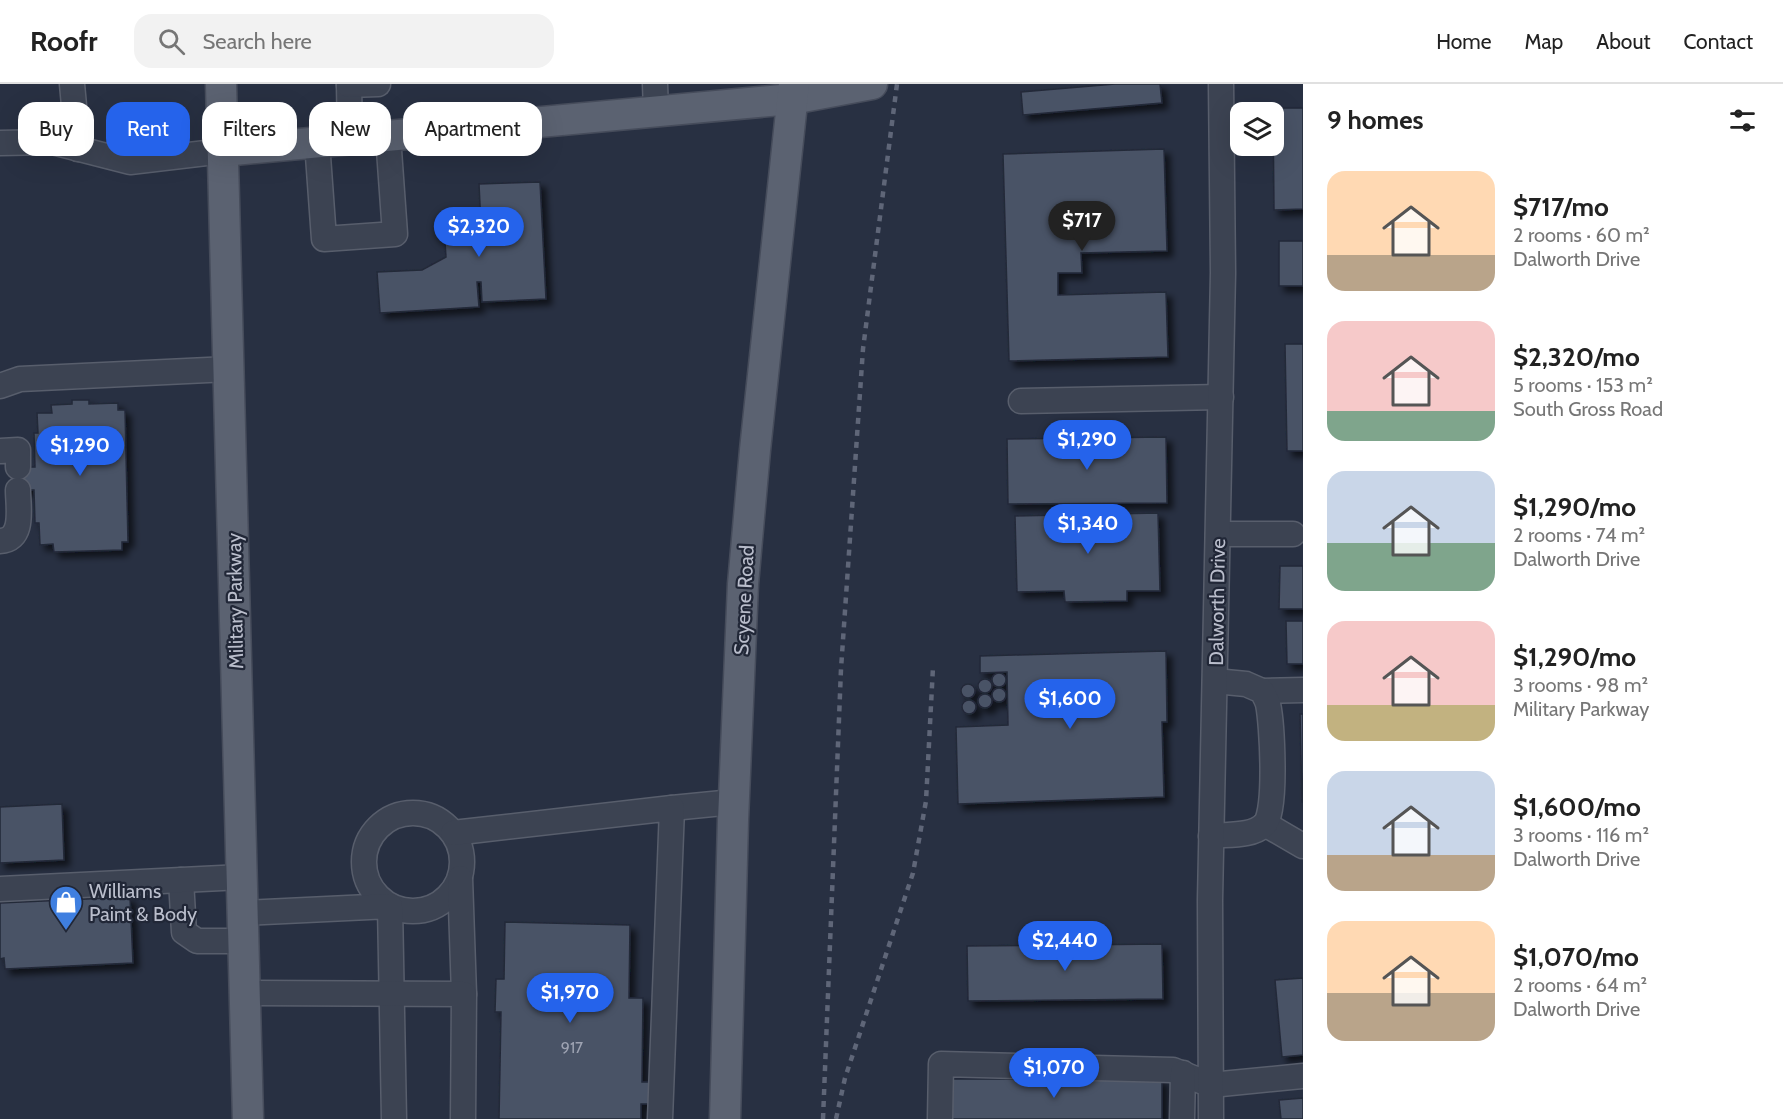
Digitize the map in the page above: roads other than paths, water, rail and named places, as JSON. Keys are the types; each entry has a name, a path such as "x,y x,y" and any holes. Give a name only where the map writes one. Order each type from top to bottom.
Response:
{"main road":[{"name":"Military Parkway","path":"222,84 222,102"},
{"path":"391,136 656,98 793,92 872,84"},
{"name":"Scyene Road","path":"724,1119 743,584 793,92"},
{"name":"Military Parkway","path":"223,156 248,1119"}],"street":[{"path":"72,84 74,102"},
{"path":"349,102 349,84 378,84"},
{"name":"Dalworth Drive","path":"1211,1119 1211,836 1223,273 1221,84"},
{"path":"0,144 18,143"},
{"path":"94,153 130,162 202,153"},
{"path":"318,156 324,239 395,234 389,156"},
{"path":"0,386 20,379 229,369"},
{"path":"1021,401 1221,397"},
{"path":"0,451 18,450 19,528 12,537 0,541"},
{"path":"1218,534 1293,534"},
{"path":"1215,681 1246,684 1262,691 1303,690"},
{"path":"1211,836 1252,832 1265,824 1270,814 1272,746 1268,703 1262,691"},
{"path":"453,833 734,802"},
{"path":"660,1119 672,808"},
{"path":"460,878 452,893 439,905 423,911 406,911 390,906 377,895 368,881 364,864 366,847 374,832 386,822 399,815 414,813 429,815 442,822 453,833 460,846 463,861 460,878 464,994 463,1119"},
{"path":"1265,824 1303,846"},
{"path":"0,889 242,877"},
{"path":"181,880 183,932 197,941 243,927 390,906"},
{"path":"390,906 394,1119"},
{"path":"245,993 464,994"},
{"path":"940,1119 941,1064 1173,1070 1211,1085 1303,1076"},
{"path":"1182,1119 1183,1073"}],"railway":[{"path":"823,1119 841,669 863,349 897,84"},
{"path":"836,1119 845,1078 913,873 926,801 933,667"}],"place":[{"name":"Williams Paint & Body","path":"66,931"}]}
